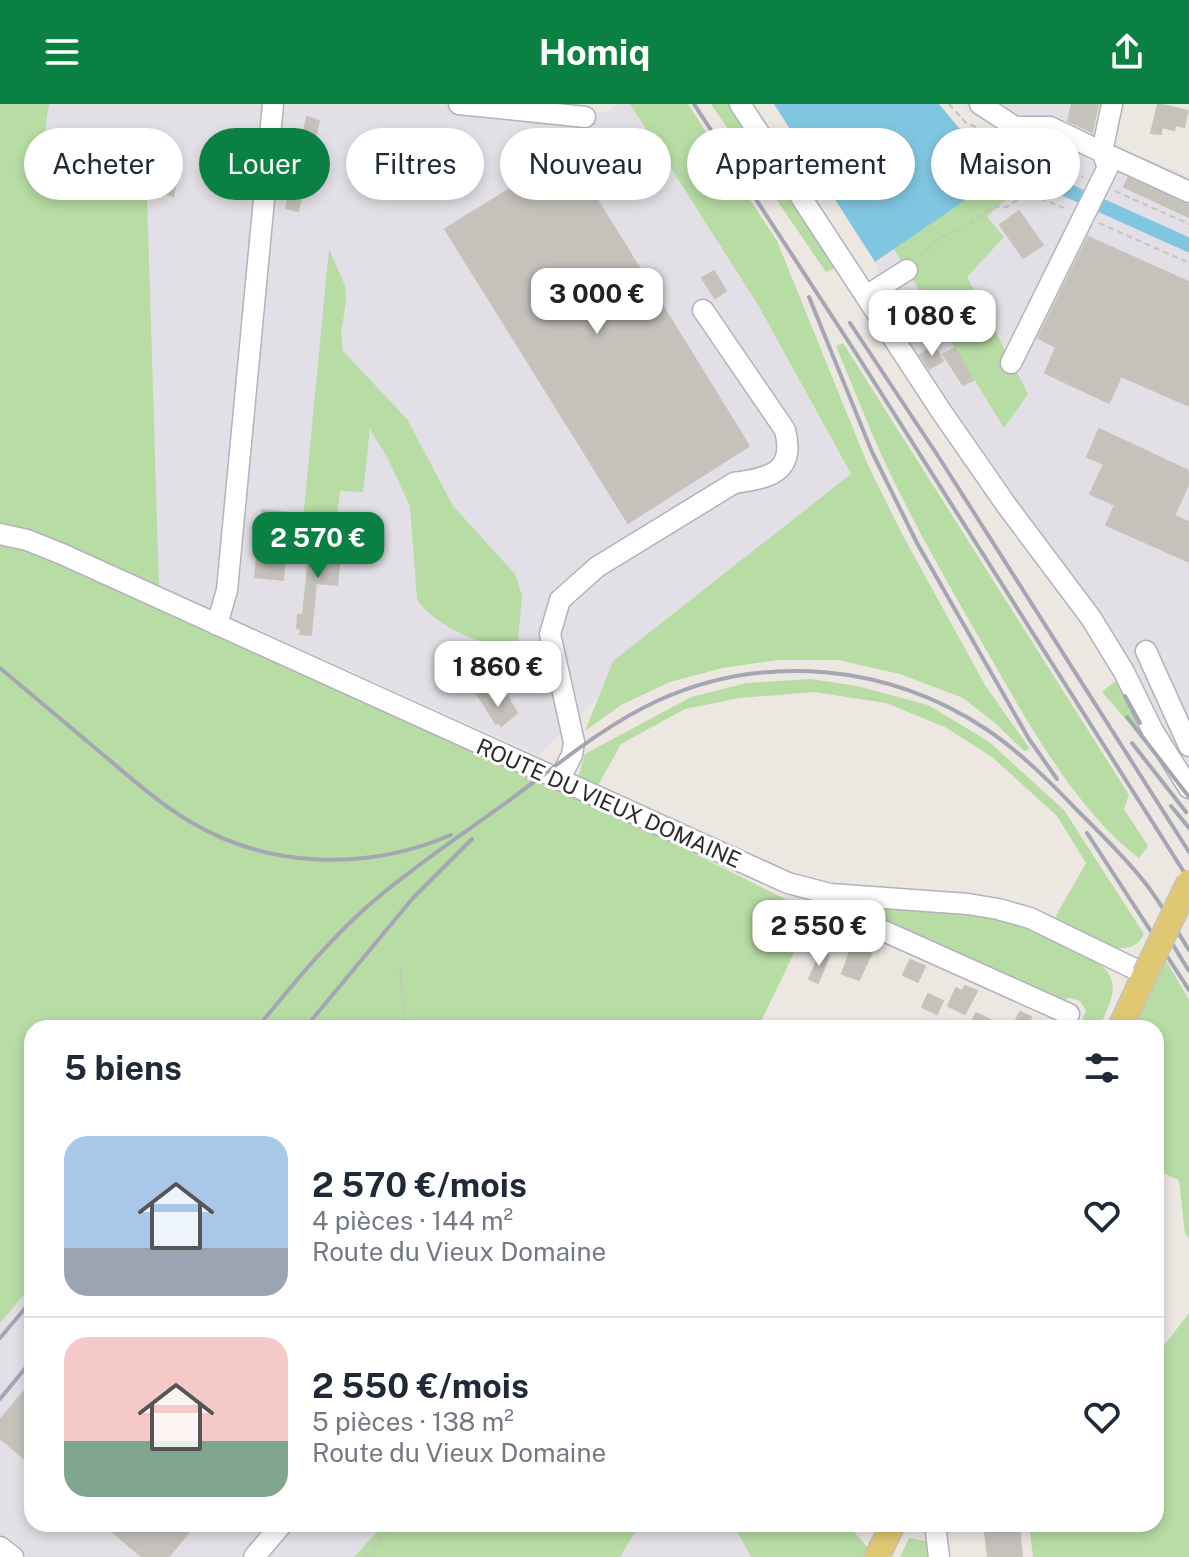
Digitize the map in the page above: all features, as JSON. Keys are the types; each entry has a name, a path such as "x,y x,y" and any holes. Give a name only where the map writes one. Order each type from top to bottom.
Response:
{"main road":[{"path":"1124,1020 1189,882"},
{"path":"877,1557 889,1532"}],"street":[{"path":"217,625 227,590 273,104"},
{"path":"459,104 585,117"},
{"path":"740,104 949,423 1091,618 1124,672 1153,731 1189,788"},
{"path":"980,104 1015,127 1050,127 1189,192"},
{"path":"1011,363 1108,167 1102,152 1112,104"},
{"path":"866,296 907,270"},
{"path":"559,780 572,755 574,742 550,634 560,600 597,567 734,483 774,475 786,461 788,444 785,430 703,310"},
{"name":"ROUTE DU VIEUX DOMAINE","path":"0,534 27,540 62,554 788,883 830,894 998,909 1030,918 1145,974"},
{"path":"1146,651 1189,746"},
{"path":"858,896 863,915 875,927 1069,1014"},
{"path":"254,1557 275,1532"},
{"path":"936,1532 939,1557"},
{"path":"0,1547 13,1557"}],"path":[{"path":"949,104 965,122 1098,187 1189,224"},
{"path":"907,270 939,238 967,225 992,207 1007,207 1021,197 1039,198 1086,214 1189,263"},
{"path":"400,967 404,1020"},
{"path":"365,1557 387,1532"}],"shaded area":[{"path":"49,104 557,104 604,113 620,104 630,104 645,128 500,128 500,200 671,200 671,168 687,194 687,200 691,200 758,305 851,475 613,661 600,696 538,755 159,586 147,200 183,200 183,128 45,128"},
{"path":"961,104 1123,104 1115,146 1189,176 1189,766 1086,595 923,371 892,318 875,262 966,200 1080,200 1080,128 999,128 969,113"},
{"path":"24,1294 24,1532 377,1532 354,1557 0,1557 0,1323"},
{"path":"635,1532 737,1532 751,1557 620,1557"}],"green space":[{"path":"0,104 49,104 45,128 24,128 24,200 147,200 159,586 813,913 762,1020 24,1020 24,1294 0,1323"},
{"path":"630,104 688,104 704,128 687,128 687,194 671,168 671,128 645,128"},
{"path":"711,104 732,104 748,128 727,128"},
{"path":"691,200 750,200 777,241 867,463 902,534 985,685 1030,749 1024,751 963,698 900,674 838,660 778,660 722,668 670,682 621,705 585,731 613,661 851,474 758,305"},
{"path":"777,200 794,200 838,267 826,272"},
{"path":"965,200 1005,200 987,217 1004,237 967,277 1028,394 1004,428 894,249"},
{"path":"329,249 345,286 341,333 343,351 407,419 453,506 515,574 522,596 518,642 489,644 465,636 431,615 417,599 410,506 370,429 363,492 340,491 335,536 302,530"},
{"path":"843,343 1129,795 1124,809 1148,846 1139,858 1097,819 1077,795 1009,690 926,544 888,469 836,346"},
{"path":"1119,678 1174,775 1102,692"},
{"path":"811,679 857,686 928,705 988,741 1064,810 1144,934 1136,944 1114,948 1053,921 1086,863 1057,816 992,757 945,727 886,703 814,692 739,698 685,709 621,744 596,789 578,778 585,754 691,697 746,683"},
{"path":"885,907 1009,919 1101,965 1108,972 1113,987 1110,1003 1103,1020 1082,1020 1086,1011 1080,1001 1069,998 1059,1003 885,922 880,912"},
{"path":"1165,959 1189,1000 1189,1238 1185,1234 1179,1180 1164,1173 1164,1020 1138,1020"},
{"path":"1189,1313 1189,1557 1033,1557 1030,1532 1164,1532 1164,1346"},
{"path":"377,1532 635,1532 620,1557 354,1557"},
{"path":"737,1532 854,1532 868,1548 864,1557 751,1557"},
{"path":"909,1538 930,1542 932,1557 900,1557"}],"water":[{"path":"774,104 939,104 959,128 931,128 931,200 966,200 875,262 835,200 915,200 915,128 789,128"}],"building":[{"path":"1072,104 1098,104 1092,132 1068,121"},
{"path":"1158,104 1188,111 1184,127 1176,125 1174,130 1162,127 1161,134 1151,133"},
{"path":"307,117 319,121 317,128 304,128"},
{"path":"1128,178 1189,205 1189,217 1124,187"},
{"path":"500,195 500,200 597,200 749,446 628,523 445,229"},
{"path":"288,200 301,200 298,211 286,208"},
{"path":"1019,211 1043,245 1023,258 1000,225"},
{"path":"1088,237 1189,282 1189,406 1121,376 1109,403 1045,373 1056,347 1038,338"},
{"path":"714,271 726,291 715,298 702,278"},
{"path":"934,346 943,361 929,369 920,355"},
{"path":"955,348 973,380 963,385 943,354"},
{"path":"1099,429 1189,471 1189,483 1174,516 1189,522 1189,562 1106,525 1115,505 1090,494 1104,464 1087,457"},
{"path":"262,510 289,513 283,580 255,577"},
{"path":"310,545 341,548 337,585 316,583 311,635 300,634 301,629 297,628 298,615 303,615"},
{"path":"470,651 481,669 465,679 460,678 452,665"},
{"path":"482,689 496,706 508,697 517,713 501,726 498,722 496,724 477,694"},
{"path":"812,924 826,931 820,945 804,938"},
{"path":"855,937 875,946 859,980 842,974"},
{"path":"821,952 829,956 818,983 809,979"},
{"path":"910,960 925,966 918,982 903,975"},
{"path":"965,986 977,991 965,1014 948,1006 956,988 962,991"},
{"path":"928,994 943,1001 937,1014 922,1007"},
{"path":"1020,1012 1031,1017 1030,1020 1016,1020"},
{"path":"976,1013 990,1020 973,1020"},
{"path":"24,1392 24,1458 0,1438 0,1420"},
{"path":"112,1532 189,1532 168,1557 142,1557"},
{"path":"985,1532 1020,1532 1022,1557 988,1557"}],"waterway":[{"path":"1080,196 1189,245"}],"railway":[{"path":"694,104 852,347 1189,880"},
{"path":"809,297 872,452 917,543 1029,739 1057,779"},
{"path":"850,323 1189,852"},
{"path":"0,668 157,799 219,837 284,856 318,860 386,855 451,835"},
{"path":"264,1020 328,945 376,899 598,735 637,711 698,685 782,671 825,672 908,690 948,707 986,729 1033,766 1121,855 1152,892 1189,950"},
{"path":"1125,696 1140,723"},
{"path":"1127,717 1189,797"},
{"path":"1132,743 1186,812"},
{"path":"1171,806 1189,828"},
{"path":"1087,833 1189,990"},
{"path":"312,1020 413,898 472,839"},
{"path":"1170,940 1189,971"},
{"path":"0,1338 24,1310"},
{"path":"0,1399 24,1370"}]}
